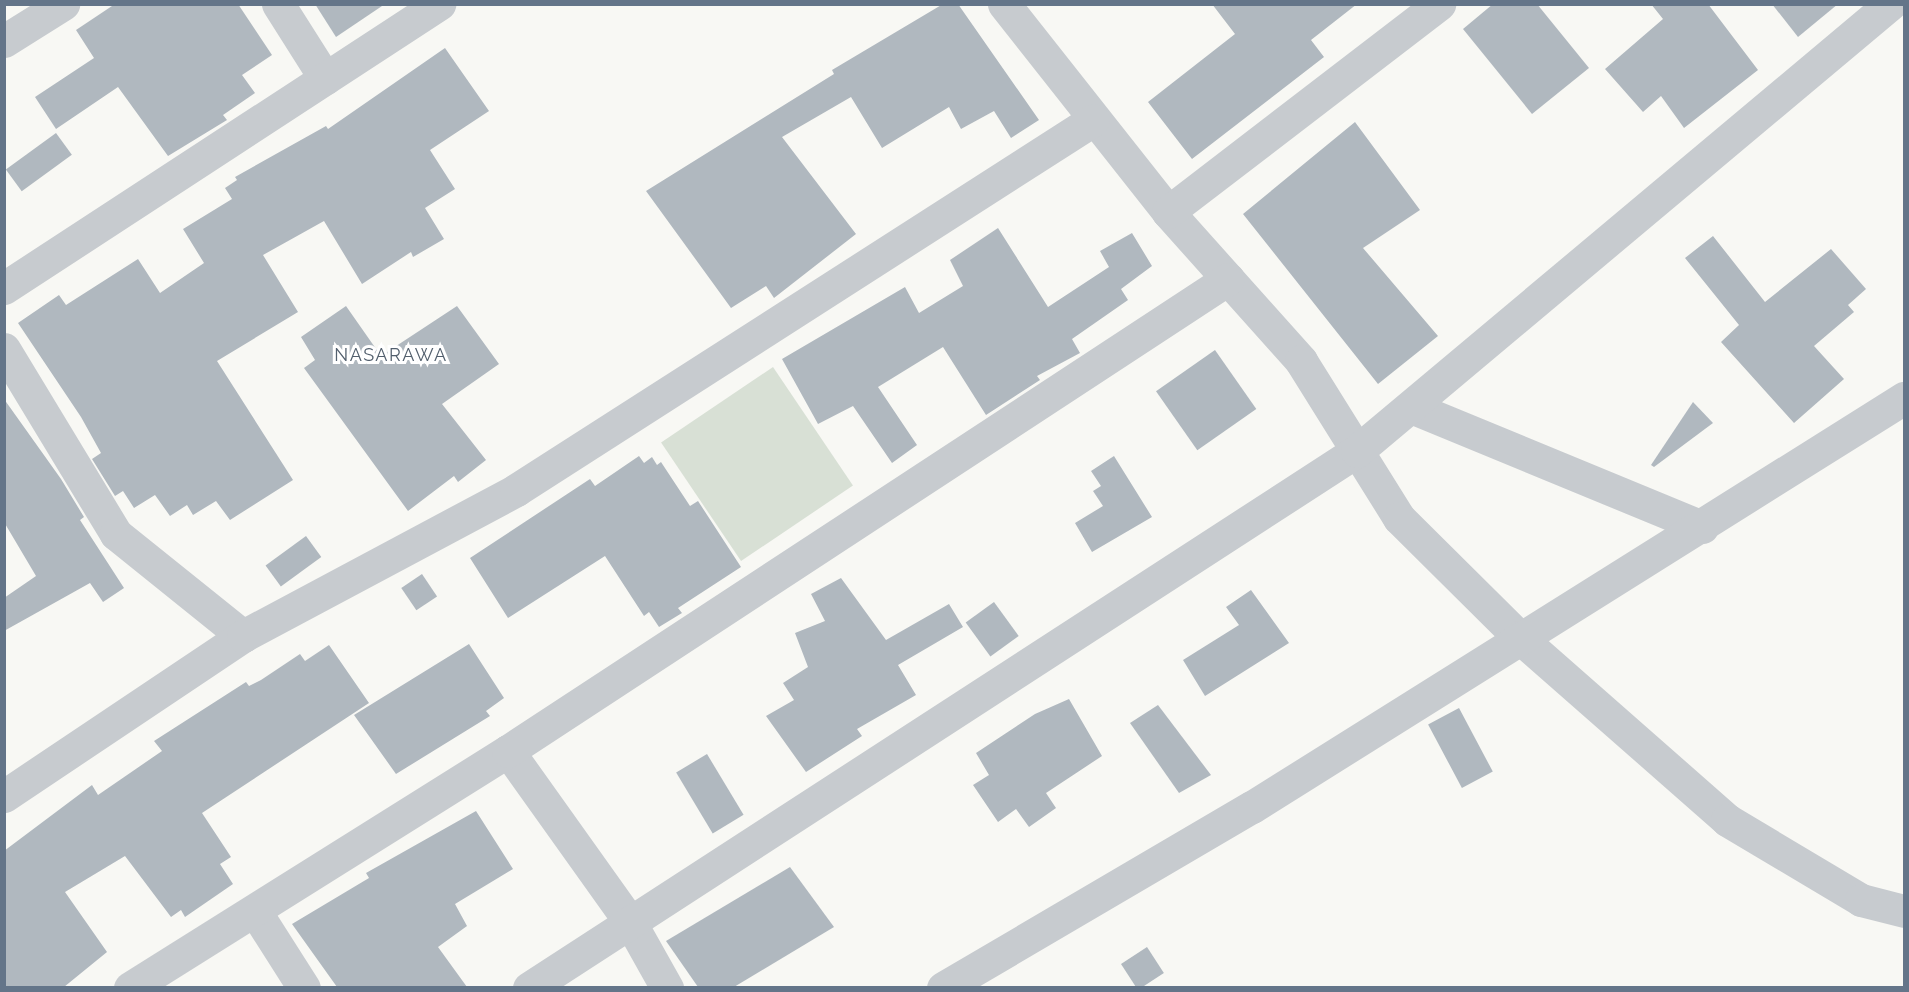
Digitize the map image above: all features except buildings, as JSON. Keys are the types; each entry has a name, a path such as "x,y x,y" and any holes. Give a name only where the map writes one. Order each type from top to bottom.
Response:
{"street":[{"path":"4,41 63,4"},
{"path":"278,4 325,78"},
{"path":"4,288 439,4"},
{"path":"1004,4 1093,120 1168,212 1301,361 1399,518 1519,638 1727,820 1861,900 1905,911"},
{"path":"529,987 1357,451 1698,161 1890,4"},
{"path":"1168,212 1423,9"},
{"path":"4,796 243,636 516,489 1093,120"},
{"path":"130,987 508,751 1228,279"},
{"path":"4,349 116,534 243,636"},
{"path":"943,987 1252,807 1905,398"},
{"path":"1411,407 1702,527"},
{"path":"508,751 630,922 667,987"},
{"path":"255,911 304,987"}],"shaded area":[{"path":"773,367 853,486 741,561 661,442"}],"district":[{"name":"NASARAWA","path":"391,355"}]}
